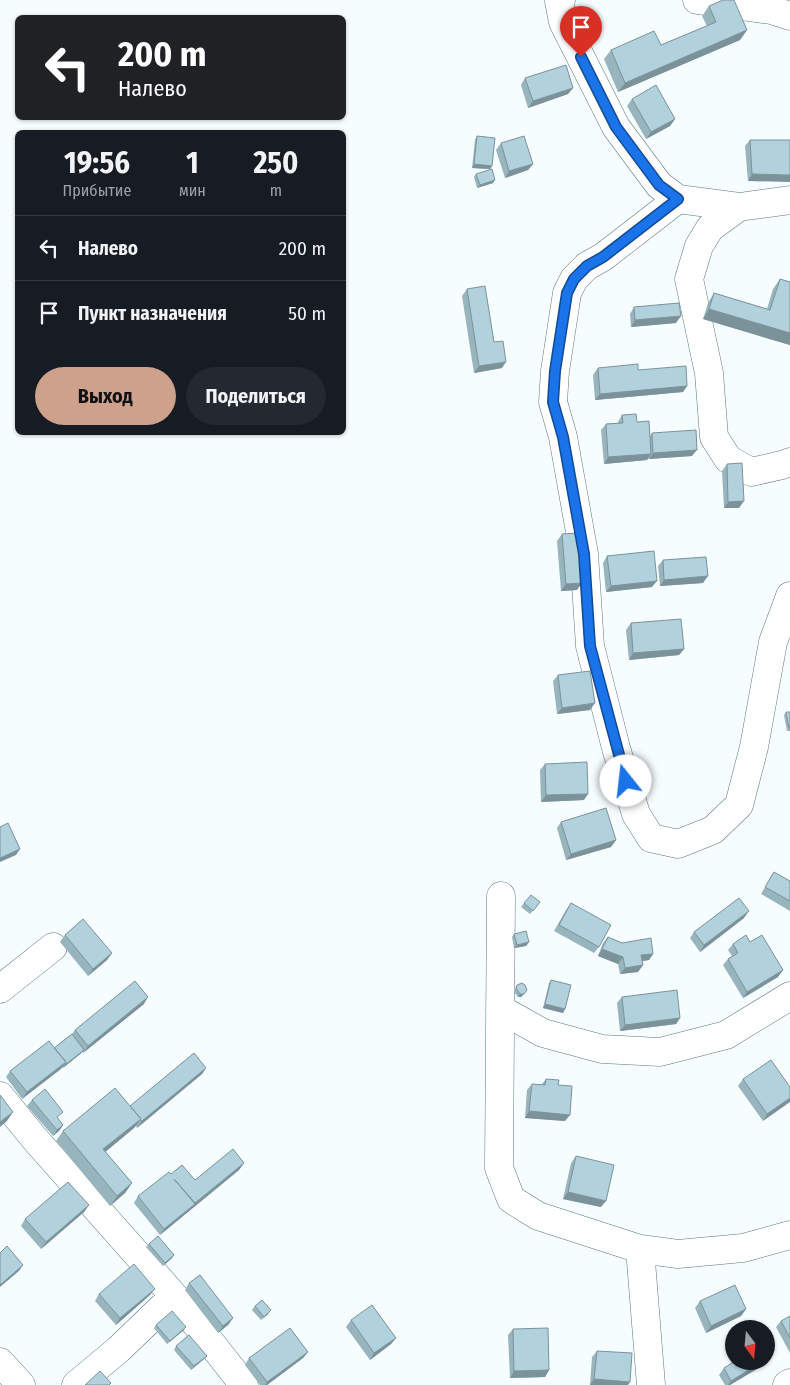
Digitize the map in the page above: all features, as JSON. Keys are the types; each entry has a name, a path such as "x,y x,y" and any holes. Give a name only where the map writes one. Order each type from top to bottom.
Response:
{"street":[{"path":"561,0 559,1 563,22 616,127 659,185 678,199 739,207 790,200"},
{"path":"697,0 771,10 790,16"},
{"path":"678,199 603,257 587,266 574,279 567,293 555,371 553,402 563,437 584,554 590,646 616,748 636,814 651,838 678,844 712,830 739,805 754,747 773,642 790,596"},
{"path":"739,207 710,228 699,246 690,279 709,373 714,437 728,460 751,472 782,466 790,462"},
{"path":"501,896 499,1168 511,1198 538,1216 640,1249 678,1254 743,1248 790,1235"},
{"path":"0,989 53,947"},
{"path":"500,1009 543,1033 568,1040 602,1049 660,1052 726,1035 790,996"},
{"path":"0,1096 34,1138 174,1296 244,1385"},
{"path":"640,1249 651,1385"},
{"path":"76,1385 119,1349 174,1296"},
{"path":"0,1362 20,1385"}],"building":[{"path":"723,0 734,0 747,30 625,83 611,50 654,31 661,45 716,22 709,6"},
{"path":"566,65 573,88 533,101 525,78"},
{"path":"656,85 675,119 651,132 632,99"},
{"path":"477,136 495,138 492,166 474,164"},
{"path":"524,136 533,164 509,171 501,143"},
{"path":"750,140 790,140 790,175 752,174"},
{"path":"492,169 495,180 480,185 476,174"},
{"path":"780,279 790,282 790,333 709,309 714,293 770,310"},
{"path":"485,286 494,342 503,341 506,362 479,366 467,289"},
{"path":"679,303 681,316 635,320 634,307"},
{"path":"638,364 638,370 686,366 687,386 600,394 598,368"},
{"path":"636,414 637,422 649,421 651,454 608,457 606,424 623,423 622,415"},
{"path":"696,430 697,450 653,453 652,433"},
{"path":"742,463 744,501 728,502 727,464"},
{"path":"578,533 582,583 566,584 562,534"},
{"path":"654,551 657,581 611,586 607,556"},
{"path":"706,557 708,576 664,580 663,560"},
{"path":"681,619 684,649 633,653 631,623"},
{"path":"590,671 595,703 562,708 558,675"},
{"path":"786,712 790,712 790,728 789,728"},
{"path":"587,762 588,794 546,795 545,764"},
{"path":"606,808 616,840 571,854 561,822"},
{"path":"8,823 20,849 0,858 0,827"},
{"path":"774,872 790,881 790,901 765,887"},
{"path":"531,895 540,902 533,911 524,903"},
{"path":"739,898 749,911 704,945 694,932"},
{"path":"571,903 611,925 599,947 559,925"},
{"path":"83,919 112,953 93,969 65,935"},
{"path":"526,931 529,942 517,945 514,934"},
{"path":"746,935 750,942 762,935 783,970 747,992 728,959 738,953 733,944"},
{"path":"608,937 622,943 651,938 653,954 641,955 643,965 625,968 623,957 602,949"},
{"path":"551,980 571,985 565,1009 545,1004"},
{"path":"135,981 148,997 88,1046 75,1030"},
{"path":"522,983 527,990 524,994 520,994 516,988 517,985"},
{"path":"677,990 680,1018 625,1025 622,997"},
{"path":"72,1034 84,1050 65,1065 66,1062 54,1048"},
{"path":"49,1041 66,1062 27,1092 10,1071"},
{"path":"194,1053 206,1068 142,1121 130,1106"},
{"path":"771,1060 790,1087 790,1098 767,1114 743,1079"},
{"path":"546,1079 559,1080 558,1085 572,1086 570,1115 529,1111 532,1084 545,1085"},
{"path":"115,1088 141,1119 103,1149 132,1183 117,1196 63,1131"},
{"path":"45,1089 63,1112 57,1117 63,1125 57,1130 32,1100"},
{"path":"0,1095 13,1112 0,1122"},
{"path":"233,1149 244,1163 195,1203 174,1179 195,1204 164,1229 138,1196 169,1172 171,1174 182,1165 195,1180"},
{"path":"576,1156 614,1165 606,1201 568,1192"},
{"path":"68,1182 89,1205 46,1242 25,1219"},
{"path":"158,1236 174,1255 165,1263 149,1244"},
{"path":"7,1246 23,1265 0,1285 0,1253"},
{"path":"134,1264 155,1289 120,1318 99,1294"},
{"path":"200,1275 233,1318 223,1326 189,1283"},
{"path":"735,1285 746,1309 711,1326 700,1301"},
{"path":"262,1300 271,1310 264,1317 255,1306"},
{"path":"372,1305 396,1338 374,1353 351,1320"},
{"path":"172,1311 186,1327 170,1341 156,1325"},
{"path":"790,1316 790,1338 781,1321"},
{"path":"290,1328 308,1352 267,1382 249,1358"},
{"path":"548,1328 549,1370 514,1371 513,1329"},
{"path":"189,1335 207,1356 194,1366 176,1346"},
{"path":"597,1351 632,1353 630,1382 594,1379"},
{"path":"725,1370 749,1370 731,1381"},
{"path":"100,1371 111,1383 109,1385 85,1385"}],"route":[{"path":"581,57 616,127 659,185 678,199 603,257 587,266 574,279 567,293 555,371 553,402 563,437 584,554 590,646 626,781"}]}
